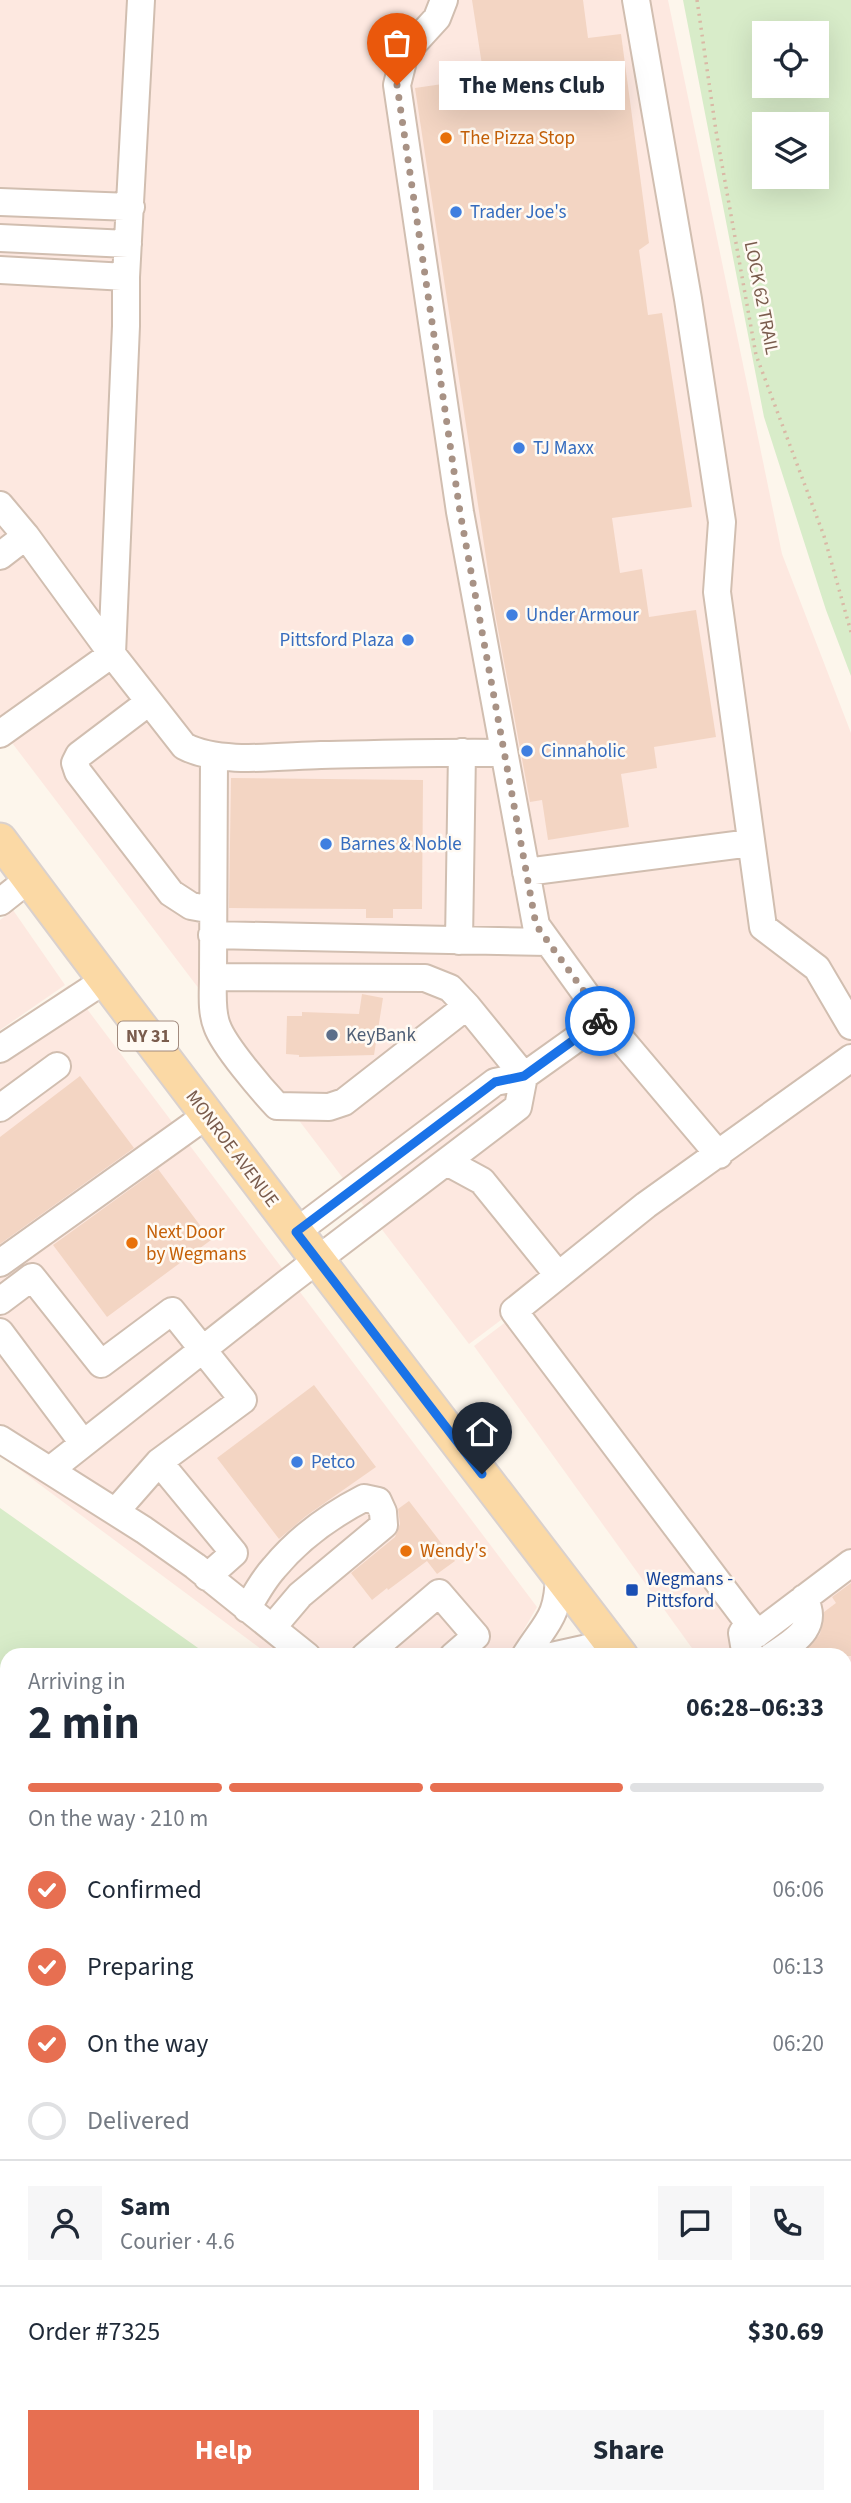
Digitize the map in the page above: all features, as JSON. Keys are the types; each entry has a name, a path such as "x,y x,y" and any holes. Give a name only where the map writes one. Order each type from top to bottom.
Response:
{"main road":[{"name":"MONROE AVENUE","path":"0,840 615,1648"}],"lane":[{"path":"112,654 126,277 141,0"},
{"path":"444,0 437,18 405,53 397,85 460,512 536,925 604,1019 719,1155"},
{"path":"636,0 688,299 722,522 717,592 763,927 817,968 851,1026"},
{"path":"0,202 131,207"},
{"path":"0,238 128,244"},
{"path":"0,271 126,277"},
{"path":"0,505 149,702 184,746 196,753 215,756 504,752"},
{"path":"0,556 26,536"},
{"path":"0,734 112,654"},
{"path":"149,702 79,755 75,763 78,772 171,893 213,922 459,941 548,942"},
{"path":"459,941 461,752"},
{"path":"215,756 213,1013 217,1029 261,1089 277,1106 329,1107 344,1102 467,1006"},
{"path":"526,872 751,843"},
{"path":"0,902 29,879"},
{"path":"214,976 425,978 450,989 524,1076"},
{"path":"0,1049 105,980"},
{"path":"296,1232 495,1082 524,1076 604,1019"},
{"path":"851,1058 646,1205 514,1311 757,1634 851,1563"},
{"path":"0,1108 57,1066"},
{"path":"50,1469 318,1259 518,1107 524,1076"},
{"path":"0,1263 207,1115"},
{"path":"447,1162 482,1181 558,1275"},
{"path":"0,1301 32,1277 101,1364 172,1311 243,1399 159,1462 116,1511"},
{"path":"0,1332 83,1443"},
{"path":"0,1439 116,1511 207,1577 297,1648"},
{"path":"159,1462 234,1553 207,1577"},
{"path":"247,1609 273,1568 294,1547 345,1508 364,1498 377,1501 383,1512 384,1525 308,1588 272,1629"},
{"path":"531,1648 550,1621 559,1599 559,1574"},
{"path":"378,1648 439,1593 476,1636 462,1648"},
{"path":"783,1648 802,1635 808,1624 810,1609 804,1598"},
{"path":"746,1648 742,1633 749,1623"}],"path":[{"name":"LOCK 62 TRAIL","path":"698,0 716,131 756,355 824,536 851,632"}],"shaded area":[{"name":"Pittsford Plaza","path":"0,0 668,0 782,554 851,733 851,1057 469,1344 0,727"},
{"path":"13,910 65,985 0,1030 0,920"},
{"path":"69,985 537,1607 513,1648 260,1648 0,1455 0,1035"},
{"path":"851,1063 851,1648 692,1648 474,1346 811,1090"}],"green space":[{"path":"683,0 851,0 851,676 826,610 764,417"},
{"path":"0,1508 198,1648 0,1648"}],"building":[{"path":"472,0 583,0 588,38 621,34 649,243 639,250 648,315 662,313 692,507 612,518 620,573 642,569 649,617 696,610 716,737 654,747 657,768 621,774 629,827 548,840 542,800 530,802 492,597 415,88 484,78"},
{"name":"Barnes & Noble","path":"231,778 423,780 422,909 393,909 393,918 366,918 366,909 229,908"},
{"name":"KeyBank","path":"362,994 383,998 374,1055 299,1057 286,1054 287,1016 302,1016 302,1012 359,1014"},
{"path":"80,1076 134,1148 0,1244 0,1137"},
{"name":"Next Door by Wegmans","path":"158,1169 211,1240 107,1317 53,1245"},
{"name":"Petco","path":"314,1385 376,1467 306,1516 279,1539 217,1458"},
{"name":"Wendy's","path":"409,1501 455,1561 437,1574 427,1561 372,1600 351,1573 395,1537 400,1524 398,1509"},
{"path":"851,1583 851,1648 807,1648 820,1634 824,1612 836,1603 832,1597"}],"way so far":[{"path":"397,85 460,512 536,925 604,1019 600,1021"}],"place":[{"name":"The Mens Club","path":"397,85"},
{"name":"The Pizza Stop","path":"446,138"},
{"name":"Trader Joe's","path":"456,212"},
{"name":"TJ Maxx","path":"519,448"},
{"name":"Under Armour","path":"512,615"},
{"name":"Pittsford Plaza","path":"408,640"},
{"name":"Cinnaholic","path":"527,751"},
{"name":"Barnes & Noble","path":"326,844"},
{"name":"KeyBank","path":"332,1035"},
{"name":"Next Door by Wegmans","path":"132,1243"},
{"name":"Petco","path":"297,1462"},
{"name":"Wendy's","path":"406,1551"},
{"name":"Wegmans - Pittsford","path":"632,1590"}],"route":[{"path":"482,1474 296,1232 495,1082 524,1076 600,1021"}]}
